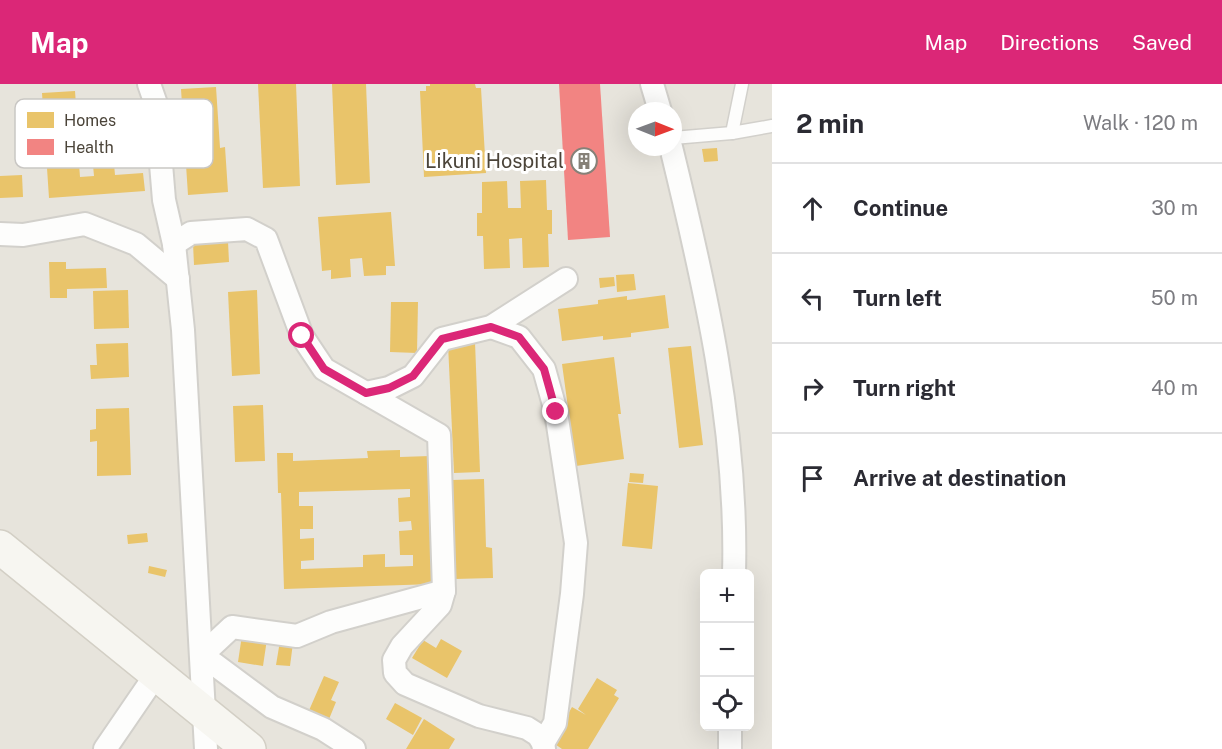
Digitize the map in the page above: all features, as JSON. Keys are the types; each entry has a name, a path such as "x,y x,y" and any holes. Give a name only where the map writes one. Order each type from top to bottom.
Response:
{"main road":[{"path":"0,547 249,749"}],"street":[{"path":"149,84 154,99"},
{"path":"652,84 657,102"},
{"path":"673,156 696,248 712,326 724,403 731,482 735,569"},
{"path":"161,168 164,200 174,244 183,330 206,749"},
{"path":"0,234 23,235 85,224 136,244 178,279"},
{"path":"174,244 191,233 247,229 266,239 302,336 324,369 439,435 444,591 440,605 402,646 394,660 395,673 405,684 479,716 527,728 538,735 544,746"},
{"path":"366,393 389,388 413,376 442,339 491,327 566,279"},
{"path":"491,327 519,337 544,369 556,412 576,543 572,594 555,723 544,746"},
{"path":"202,655 232,627 297,636 332,622 444,591"},
{"path":"202,655 272,707 323,729 354,749"},
{"path":"105,749 157,673"},
{"path":"730,731 730,749"}],"lane":[{"path":"732,133 742,84"},
{"path":"682,137 732,133 772,126"}],"shaded area":[{"path":"0,84 772,84 772,749 0,749"}],"building: Homes":[{"path":"258,84 296,84 300,186 263,188"},
{"path":"332,84 366,84 370,183 336,185"},
{"path":"430,84 475,84 476,88 481,88 486,173 424,177 420,91 426,91 426,86"},
{"path":"216,87 220,148 225,147 228,192 188,195 186,168 213,168 213,99 182,99 181,89"},
{"path":"75,91 76,99 42,99 42,93"},
{"path":"717,148 718,161 704,162 702,149"},
{"path":"47,168 79,168 80,177 94,176 93,168 114,168 115,175 143,173 145,191 49,198"},
{"path":"22,175 23,197 0,198 0,176"},
{"path":"546,180 547,210 552,210 552,234 548,234 549,267 523,268 522,238 509,239 510,268 484,269 483,236 477,236 477,213 482,213 482,182 507,181 508,208 521,208 520,181"},
{"path":"391,212 395,266 386,266 386,275 364,276 362,258 350,259 351,277 331,279 331,270 322,271 318,217"},
{"path":"228,241 229,262 194,265 193,243"},
{"path":"49,262 66,262 66,269 106,268 107,288 67,289 67,298 50,298"},
{"path":"634,274 636,290 617,292 616,275"},
{"path":"614,277 615,286 600,288 599,278"},
{"path":"128,290 129,328 94,329 93,291"},
{"path":"257,290 260,374 232,376 228,292"},
{"path":"665,295 669,328 631,333 631,337 603,340 603,336 562,341 558,309 598,304 598,300 627,296 627,300"},
{"path":"391,302 418,302 417,353 390,352"},
{"path":"475,342 480,472 454,473 448,344"},
{"path":"128,343 129,377 91,379 90,365 97,365 96,344"},
{"path":"691,346 703,445 679,448 668,348"},
{"path":"614,357 624,459 576,466 562,364"},
{"path":"263,405 265,461 235,462 233,406"},
{"path":"129,408 131,475 97,476 97,441 90,442 90,430 96,429 96,409"},
{"path":"400,450 400,457 430,456 434,584 284,589 281,493 278,493 277,453 293,453 293,461 368,458 367,451","holes":["410,489 410,497 398,498 399,522 411,521 412,530 399,531 400,555 413,555 413,566 385,567 385,554 363,555 363,567 301,569 301,561 314,560 314,538 300,539 300,529 313,529 313,506 299,506 299,492"]},
{"path":"630,473 644,474 643,483 629,482"},
{"path":"484,479 486,547 492,548 493,578 454,579 452,480"},
{"path":"628,483 658,486 652,549 622,546"},
{"path":"147,533 148,542 128,544 127,535"},
{"path":"149,566 167,570 165,577 148,573"},
{"path":"242,635 267,639 263,666 238,662"},
{"path":"441,639 462,651 447,678 412,658 423,640 436,648"},
{"path":"280,641 293,643 290,666 276,665"},
{"path":"324,676 339,682 331,700 336,702 327,724 307,715"},
{"path":"597,678 617,690 614,695 619,698 588,749 562,749 552,742 572,707 586,715 578,709"},
{"path":"395,703 422,718 413,735 386,719"},
{"path":"424,719 455,739 449,749 406,749"}],"building: Health":[{"name":"Likuni Hospital","path":"559,84 600,84 610,237 568,240"}],"place":[{"name":"Likuni Hospital","path":"584,161"}],"route":[{"path":"302,336 324,369 366,393 389,388 413,376 442,339 491,327 519,337 544,369 556,412"}]}
